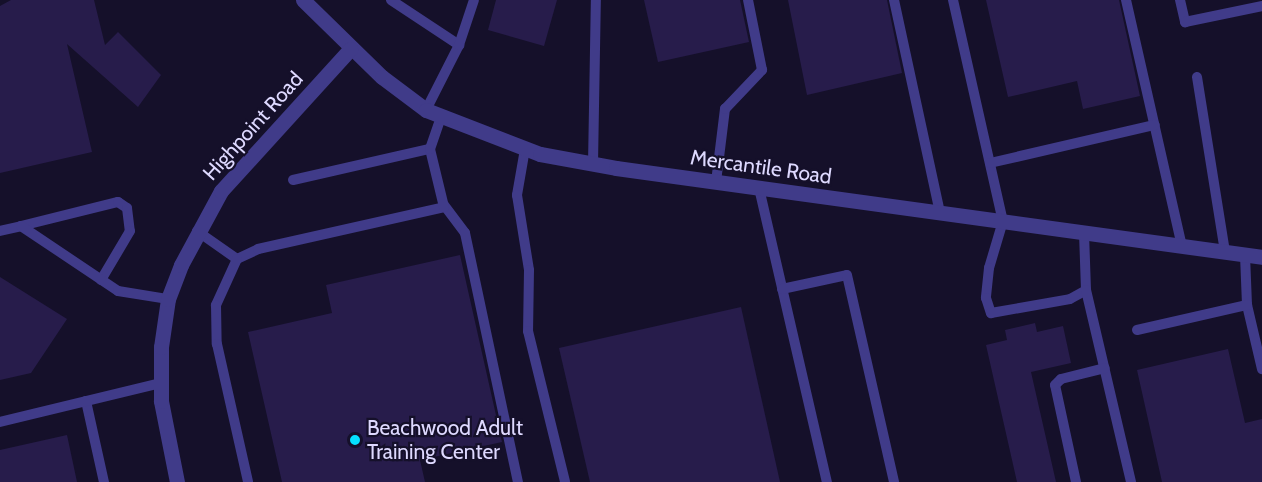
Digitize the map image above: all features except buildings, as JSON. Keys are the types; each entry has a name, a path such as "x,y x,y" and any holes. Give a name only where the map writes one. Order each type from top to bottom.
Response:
{"street":[{"name":"Mercantile Road","path":"303,0 350,49 426,110 525,148 593,164 1262,257"},
{"name":"Highpoint Road","path":"177,482 161,383 168,299 197,231 221,191 350,49"}],"lane":[{"path":"391,0 459,45"},
{"path":"426,110 459,45 474,0"},
{"path":"593,164 596,0"},
{"path":"716,182 725,109 762,70 748,0"},
{"path":"894,0 940,212"},
{"path":"953,0 1003,221 989,268 986,298 991,314 1070,299 1086,290"},
{"path":"1126,0 1182,246"},
{"path":"1180,0 1185,22 1262,6"},
{"path":"1197,77 1225,252"},
{"path":"441,117 430,149 444,205 465,233 518,482"},
{"path":"990,163 1155,125"},
{"path":"525,148 517,195 529,270 528,331 566,482"},
{"path":"293,180 430,149"},
{"path":"759,188 827,482"},
{"path":"0,231 118,202 127,208 130,231 101,280"},
{"path":"248,482 217,344 216,305 237,259 258,249 444,205"},
{"path":"21,226 118,291 168,299"},
{"path":"197,231 237,259"},
{"path":"1084,232 1086,290 1131,482"},
{"path":"1245,255 1247,305 1262,369"},
{"path":"782,289 846,275 894,482"},
{"path":"1137,330 1247,305"},
{"path":"1076,482 1055,385 1061,379 1104,368"},
{"path":"0,422 161,383"},
{"path":"86,401 104,482"}],"place":[{"name":"Beachwood Adult Training Center","path":"355,440"}]}
